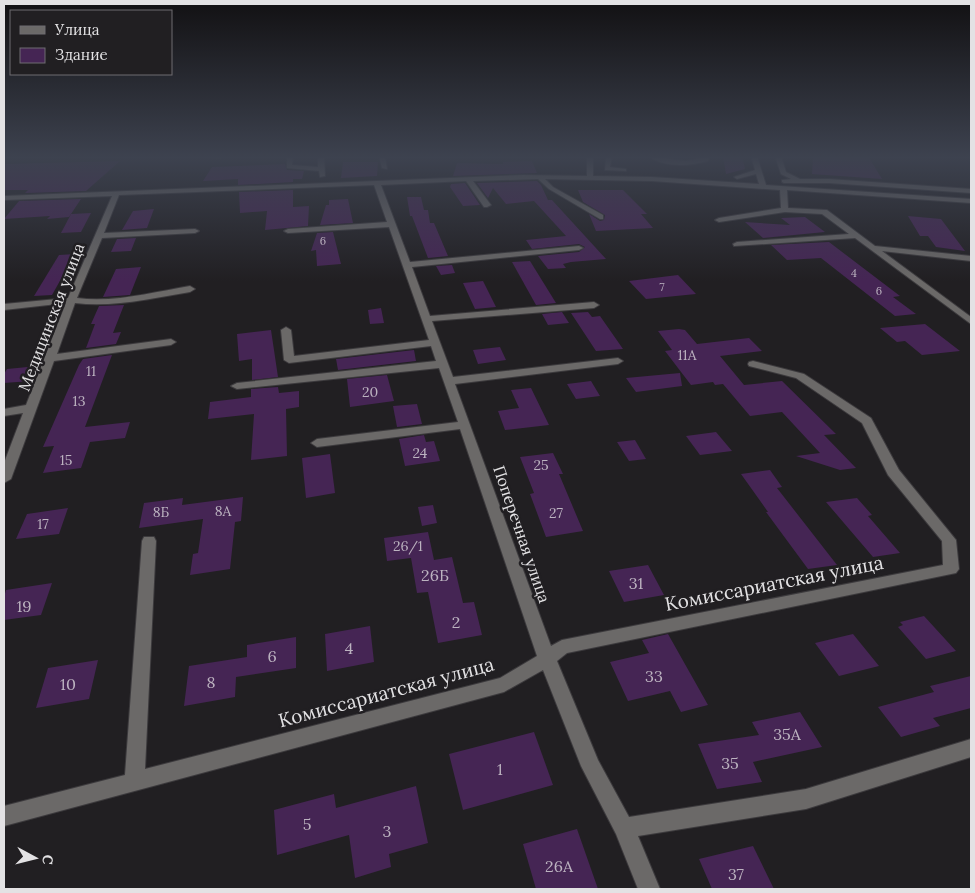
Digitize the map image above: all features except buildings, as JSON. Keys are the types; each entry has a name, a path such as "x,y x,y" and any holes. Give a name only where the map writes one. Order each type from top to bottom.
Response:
{"street":[{"path":"4,199 41,198"},
{"name":"Медицинская улица","path":"4,479 72,300 115,198"},
{"name":"Поперечная улица","path":"387,198 392,224 547,659 590,766 624,828 649,889"},
{"path":"481,198 487,205"},
{"path":"567,198 600,217"},
{"path":"783,198 784,210"},
{"path":"923,198 971,201"},
{"path":"719,220 784,210 824,212 971,321"},
{"path":"288,231 392,224"},
{"path":"99,236 195,231"},
{"path":"737,244 855,236"},
{"path":"407,265 579,248"},
{"path":"872,248 971,258"},
{"path":"4,307 72,300 88,302 130,299 190,289"},
{"path":"427,320 594,305"},
{"path":"286,330 289,360 435,342"},
{"path":"50,358 171,342"},
{"path":"449,381 618,361"},
{"path":"237,386 443,364"},
{"name":"Комиссариатская улица","path":"4,816 504,684 547,659 562,647 951,569 949,540 893,472 867,421 800,376 753,364"},
{"path":"4,412 32,408"},
{"path":"317,443 465,425"},
{"path":"134,781 149,541"},
{"path":"624,828 806,799 971,748"}]}
